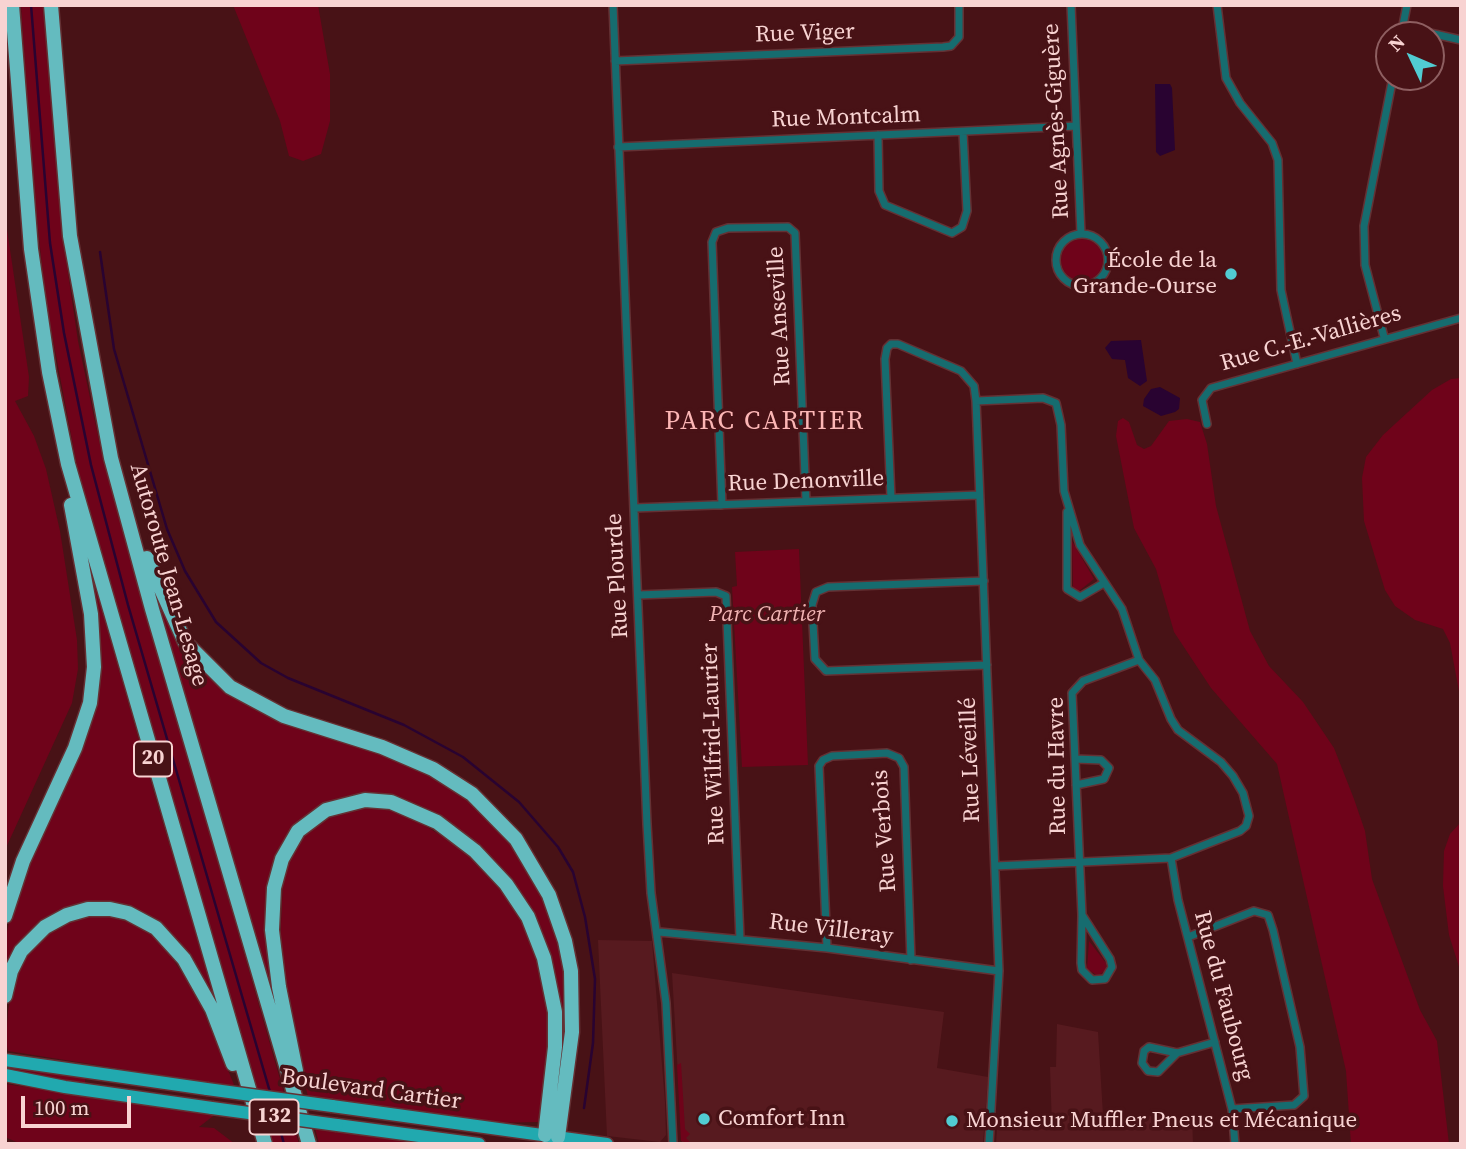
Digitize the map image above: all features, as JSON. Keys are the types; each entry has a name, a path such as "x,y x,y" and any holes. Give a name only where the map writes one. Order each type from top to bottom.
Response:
{"highway":[{"name":"20","path":"12,5 28,225 49,372 68,464 262,1144"},
{"name":"Autoroute Jean-Lesage","path":"51,5 70,236 111,458 152,609 310,1144"},
{"path":"5,916 23,861 82,728 94,678 91,614 49,372"},
{"path":"111,458 144,552 175,625 185,642 212,672 247,699 284,716 392,750 433,769 488,808 527,854 557,915 571,971 572,1032 551,1140"},
{"path":"310,1144 279,987 272,929 274,888 286,848 306,823 332,807 365,800 403,806 451,831 490,865 528,917 544,958 555,1012 551,1140"},
{"path":"5,996 11,971 21,951 37,933 55,920 99,908 128,913 147,922 173,945 199,985 220,1029 262,1144"}],"main road":[{"name":"Boulevard Cartier","path":"5,1060 332,1105 551,1140 607,1144"},
{"name":"Boulevard Cartier","path":"5,1075 65,1087 479,1144"}],"street":[{"name":"Rue Plourde","path":"613,5 651,893 659,932 666,1003 673,1144"},
{"name":"Rue Viger","path":"615,61 951,46 959,37 958,5"},
{"name":"Rue Agnès-Giguère","path":"1071,5 1082,234"},
{"path":"1217,5 1226,79 1277,154 1281,290 1297,364"},
{"path":"1384,337 1367,272 1363,237 1368,194 1390,91"},
{"name":"Rue Montcalm","path":"618,147 1076,126"},
{"path":"878,135 879,191 886,205 953,233 962,227 967,211 963,132"},
{"name":"Rue Anseville","path":"722,505 712,243 716,232 728,229 788,227 795,233 806,501"},
{"name":"Rue Agnès-Giguère","path":"1082,234 1091,236 1102,244 1108,263 1098,280 1079,286 1062,276 1056,261 1063,242 1082,234"},
{"name":"Rue C.-E.-Vallières","path":"1207,424 1202,400 1211,388 1384,337 1461,318"},
{"name":"Rue Léveillé","path":"891,498 887,348 891,344 898,344 968,376 976,401 999,971 989,1144"},
{"path":"976,401 1043,398 1056,404 1067,504 1067,589 1080,597 1104,583"},
{"name":"Rue Denonville","path":"634,508 979,495"},
{"path":"995,866 1171,858 1240,831 1246,826 1249,816 1243,793 1233,776 1221,762 1178,730 1155,680 1139,660 1122,609 1080,545 1067,504"},
{"path":"984,581 828,587 816,592 813,605 815,659 826,671 987,665"},
{"name":"Rue Wilfrid-Laurier","path":"638,596 716,592 726,596 740,939"},
{"name":"Rue du Havre","path":"1082,915 1110,959 1112,967 1105,979 1092,980 1082,970 1072,701 1075,686 1139,660"},
{"name":"Rue Verbois","path":"827,948 819,766 832,755 887,753 900,758 904,767 911,960"},
{"path":"1075,759 1101,760 1108,768 1104,779 1076,785"},
{"name":"Rue du Faubourg","path":"1171,858 1188,937 1233,1109 1236,1144"},
{"path":"1188,937 1254,911 1268,915 1273,930 1300,1047 1304,1096 1294,1105 1233,1109"},
{"name":"Rue Villeray","path":"659,932 827,948 999,971"},
{"path":"1177,1053 1158,1072 1148,1071 1142,1063 1144,1051 1149,1047 1177,1053 1215,1042"}],"shaded area":[{"path":"1155,84 1170,84 1172,88 1175,150 1160,156 1156,152"},
{"path":"1141,340 1147,381 1140,386 1128,378 1125,360 1112,359 1105,348 1111,341"},
{"path":"1160,387 1180,398 1179,409 1175,412 1161,416 1143,406 1151,389"},
{"path":"598,940 652,941 665,1102 666,1135 660,1142 607,1136"},
{"path":"672,973 944,1012 937,1068 988,1077 983,1144 682,1144"},
{"path":"1057,1024 1098,1032 1103,1115 1192,1116 1193,1144 996,1144 997,1129 1052,1127 1050,1067 1056,1067"}],"green space":[{"path":"21,5 43,5 67,266 78,341 103,459 284,1093 257,1090 80,482 46,303 30,154"},
{"path":"233,5 318,5 330,74 330,121 321,154 303,161 289,156 280,121"},
{"path":"5,216 29,377 28,396 15,401 34,436 46,469 60,531 77,640 78,669 72,703 5,850"},
{"path":"1082,239 1097,245 1103,260 1097,275 1082,281 1067,275 1061,260 1067,245"},
{"path":"1461,378 1461,702 1450,643 1443,629 1415,620 1395,606 1385,590 1364,521 1362,478 1366,457 1383,435 1432,390 1451,379"},
{"path":"1123,418 1129,422 1137,445 1144,449 1151,446 1169,421 1187,419 1200,422 1207,444 1216,506 1250,631 1269,666 1303,702 1334,748 1354,799 1365,831 1372,879 1420,1010 1437,1041 1449,1144 1351,1144 1346,1071 1277,764 1211,688 1174,632 1156,569 1134,528 1116,436 1118,421"},
{"path":"1072,541 1094,579 1079,591 1073,588"},
{"name":"Parc Cartier","path":"799,549 808,765 742,767 732,587 737,586 735,552"},
{"path":"92,575 217,1005 152,919 71,909 5,977 5,940 14,902 90,723 89,576"},
{"path":"160,600 179,642 194,661 235,698 285,721 391,754 459,790 512,843 535,878 560,938 569,1006 559,1078 562,1041 552,970 479,848 359,795 334,801 276,861 278,1005 275,1005 157,601"},
{"path":"357,806 384,807 411,817 463,849 500,885 531,935 548,996 550,1046 541,1120 538,1122 494,1123 308,1097 288,1006 280,946 283,879 296,845 307,831 330,815"},
{"path":"1461,822 1461,973 1449,935 1443,886 1444,851 1450,834"},
{"path":"85,916 106,916 137,924 163,944 197,996 235,1087 8,1051 8,1011 13,987 25,956 57,926"},
{"path":"1089,941 1106,963 1106,970 1098,976 1087,969"},
{"path":"681,1063 685,1129 690,1134 686,1138 692,1144 681,1141 677,1065"},
{"path":"6,1067 85,1078 85,1084 26,1075"},
{"path":"5,1084 217,1113 199,1127 214,1128 235,1144 21,1144 5,1137"},
{"path":"266,1121 294,1125 299,1144 273,1144"},
{"path":"315,1128 434,1144 319,1144"}],"waterway":[{"path":"31,5 50,243 64,333 91,465 128,605 270,1092"},
{"path":"100,252 114,349 167,529 185,571 216,622 261,663 288,678 404,725 463,757 519,802 558,847 573,872 585,917 595,979 593,1043 584,1108"},
{"path":"278,1122 284,1144"}],"place":[{"name":"École de la Grande-Ourse","path":"1231,274"},
{"name":"Comfort Inn","path":"704,1119"},
{"name":"Monsieur Muffler Pneus et Mécanique","path":"952,1121"}],"district":[{"name":"PARC CARTIER","path":"765,422"}]}
